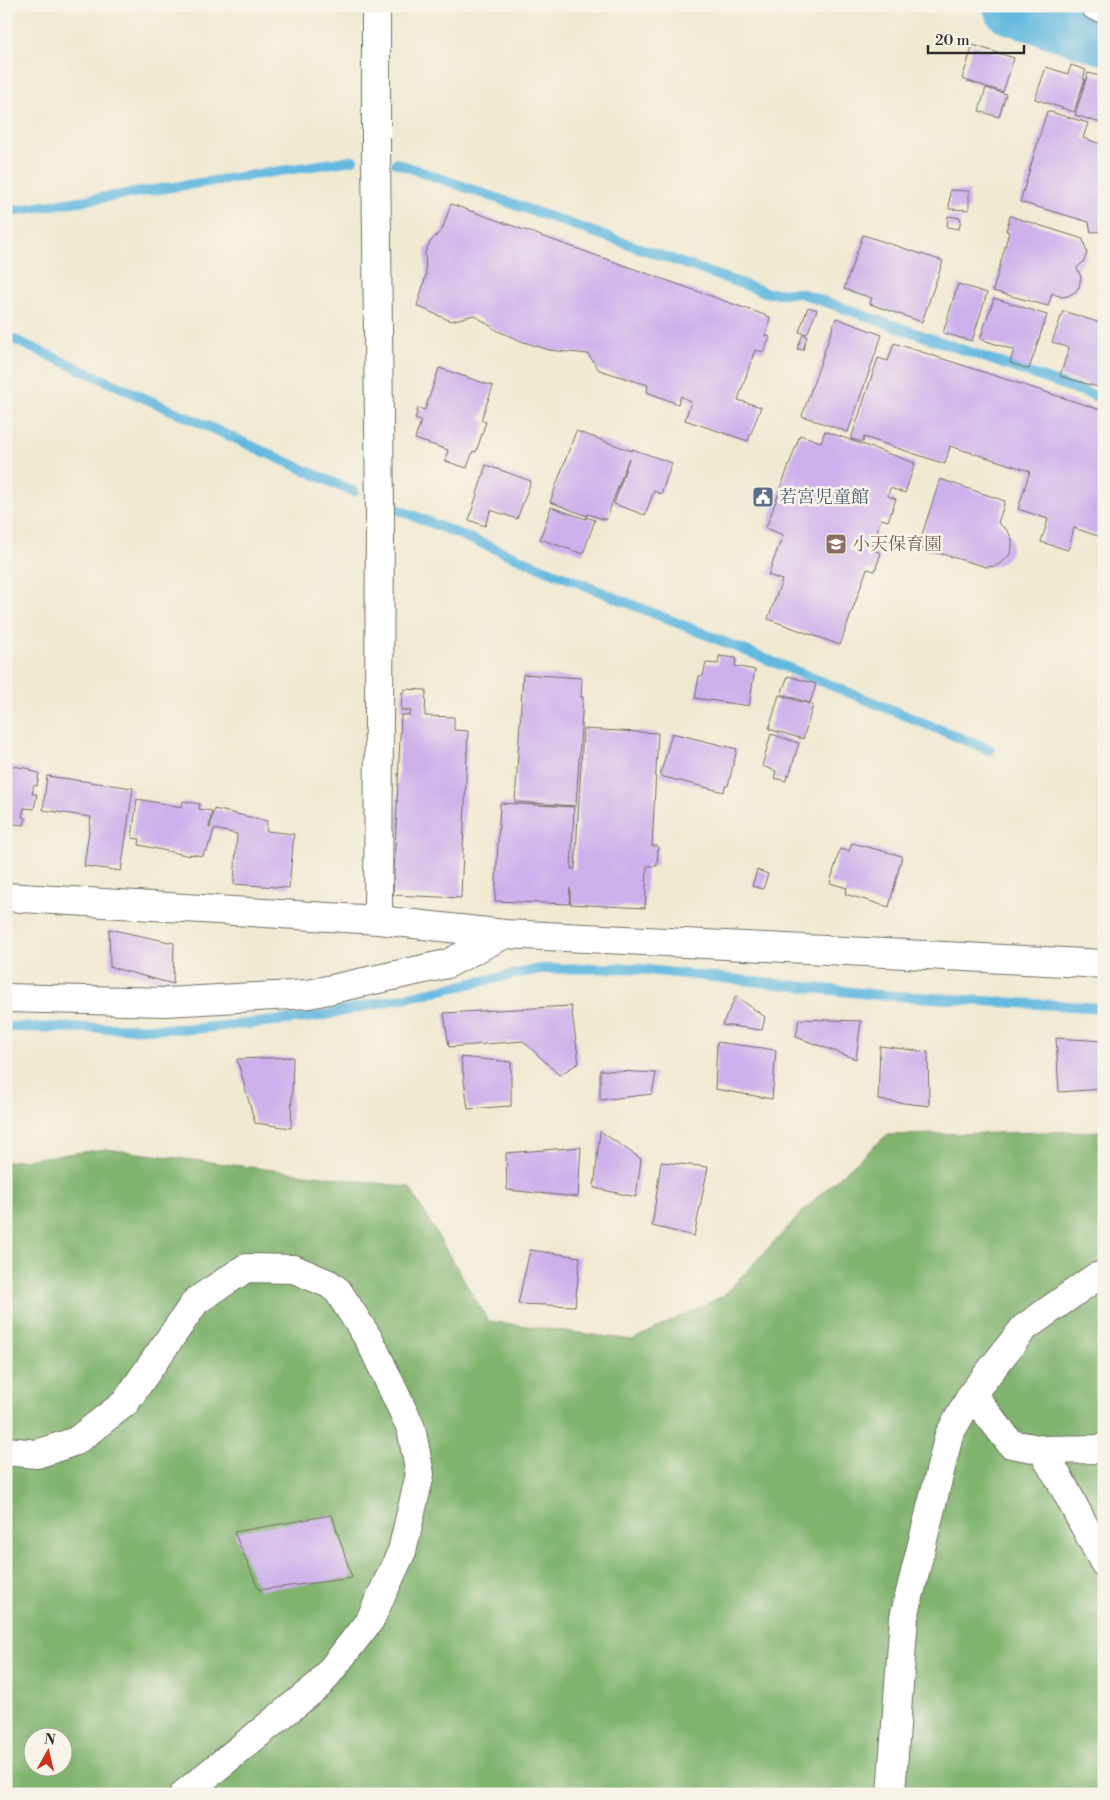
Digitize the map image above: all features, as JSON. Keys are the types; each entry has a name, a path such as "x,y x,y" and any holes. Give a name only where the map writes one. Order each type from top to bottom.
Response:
{"street":[{"path":"376,6 380,512 378,920"},
{"path":"1095,6 1104,9"},
{"path":"6,897 378,920 505,934 1104,964"},
{"path":"6,998 166,1002 308,994 447,964 505,934"},
{"path":"6,1451 36,1454 76,1441 125,1403 196,1301 246,1268 294,1269 328,1284 338,1291 370,1341 411,1428 420,1474 402,1551 370,1620 320,1684 184,1794"},
{"path":"891,1794 904,1617 949,1435 972,1394 1024,1328 1096,1277 1104,1275"},
{"path":"972,1394 1011,1444 1044,1450 1104,1449"},
{"path":"1011,1444 1063,1436 1104,1441"},
{"path":"1044,1450 1047,1459 1060,1478 1104,1563"}],"green space":[{"path":"1104,1131 1104,1794 6,1794 6,1162 106,1149 409,1187 488,1321 632,1340 723,1296 816,1198 887,1135"}],"building":[{"path":"973,45 1014,58 1003,92 962,79"},
{"path":"1071,65 1086,70 1083,79 1085,79 1074,112 1035,99 1046,67 1068,74"},
{"path":"1088,73 1104,77 1104,124 1075,115"},
{"path":"986,88 1006,94 999,117 979,111"},
{"path":"1047,111 1088,123 1083,138 1104,145 1104,231 1091,232 1089,222 1020,202"},
{"path":"950,190 969,191 969,210 949,209"},
{"path":"451,204 770,317 766,336 770,337 764,352 755,350 738,400 761,407 748,441 685,420 691,402 681,396 678,404 647,392 648,385 599,370 588,354 549,350 521,341 498,331 474,315 451,321 417,306 426,276 425,252 431,241 442,230"},
{"path":"948,216 961,218 959,229 947,227"},
{"path":"1010,216 1083,239 1087,253 1084,261 1077,268 1081,277 1079,287 1075,292 1061,297 1052,293 1048,306 993,291 1009,232 1006,231"},
{"path":"863,235 943,261 922,322 870,304 872,298 844,289"},
{"path":"958,284 987,293 972,341 943,333"},
{"path":"994,298 1047,315 1029,369 1010,363 1014,350 980,339"},
{"path":"808,307 817,310 807,334 799,332"},
{"path":"1063,311 1104,324 1104,389 1060,376 1069,348 1052,342"},
{"path":"836,318 882,335 848,432 802,416"},
{"path":"803,334 807,336 803,350 797,349"},
{"path":"894,343 1104,411 1104,528 1101,537 1074,528 1068,550 1041,542 1048,519 1018,509 1030,471 950,446 945,464 864,437 863,442 851,439 878,358 888,361"},
{"path":"439,368 493,386 481,420 486,422 476,452 473,451 467,468 445,461 448,450 415,439 421,421 415,419 418,408 425,410"},
{"path":"576,431 672,463 661,494 654,491 645,515 614,504 629,458 606,520 588,514 587,516 550,502"},
{"path":"825,431 915,463 905,493 890,488 888,496 896,499 888,521 881,519 871,549 881,553 875,571 867,569 840,645 768,619 782,580 768,575 783,535 766,528 800,435 821,442"},
{"path":"486,465 531,481 517,519 491,510 485,526 469,520"},
{"path":"940,479 1005,501 998,523 1008,531 1012,539 1012,546 1010,554 1004,561 996,566 986,567 918,547"},
{"path":"551,507 586,519 586,517 595,520 583,554 540,539"},
{"path":"719,656 736,658 735,666 755,670 749,706 695,698 699,676 703,676 706,663 718,664"},
{"path":"523,674 582,678 581,697 583,697 576,806 515,802"},
{"path":"788,676 816,684 810,703 781,694"},
{"path":"404,689 426,690 425,716 454,717 454,730 468,731 461,898 393,895 401,715 410,715 411,711 401,710 402,692 404,692"},
{"path":"779,695 813,705 803,739 769,729"},
{"path":"583,729 658,733 652,846 658,846 657,866 647,866 645,908 570,904 570,888 569,904 495,901 500,803 574,807 571,869 575,869"},
{"path":"672,733 737,749 728,786 725,786 724,792 660,776"},
{"path":"771,734 799,743 786,781 774,778 776,771 762,766"},
{"path":"7,765 31,769 30,771 39,773 37,786 34,785 32,794 37,794 34,809 24,808 22,817 26,818 24,825 6,823"},
{"path":"47,776 133,788 121,871 84,866 91,817 43,810"},
{"path":"137,799 182,807 183,801 200,804 199,809 212,811 209,828 214,809 267,821 266,831 294,834 289,888 234,884 237,834 214,829 210,844 203,856 190,854 190,856 139,845 140,839 132,838"},
{"path":"852,843 902,856 889,907 845,894 847,888 830,883 840,849 849,851"},
{"path":"757,870 768,874 763,889 752,886"},
{"path":"109,929 174,943 173,984 110,967"},
{"path":"736,996 765,1017 762,1030 722,1025"},
{"path":"571,1006 579,1063 559,1075 523,1041 449,1047 444,1013"},
{"path":"799,1019 861,1021 856,1059 796,1037"},
{"path":"1056,1038 1104,1041 1104,1089 1059,1092"},
{"path":"717,1042 776,1050 772,1099 715,1089"},
{"path":"880,1046 928,1052 929,1106 878,1100"},
{"path":"293,1057 291,1128 255,1123 237,1059"},
{"path":"461,1057 511,1062 511,1106 468,1109"},
{"path":"600,1070 656,1073 652,1094 600,1100"},
{"path":"600,1131 641,1159 636,1197 594,1188"},
{"path":"581,1147 578,1197 507,1190 506,1153"},
{"path":"661,1162 708,1167 694,1236 652,1226"},
{"path":"530,1250 580,1257 575,1306 518,1304"},
{"path":"332,1515 352,1578 259,1590 234,1532"}],"waterway":[{"path":"1012,6 1104,36"},
{"path":"6,212 353,160"},
{"path":"396,163 768,293 800,293 1104,399"},
{"path":"6,336 354,492"},
{"path":"392,507 990,750"},
{"path":"6,1027 193,1029 315,1017 539,969 629,968 879,995 1104,1008"}],"place":[{"name":"若宮児童館","path":"763,497"},
{"name":"小天保育園","path":"836,544"}]}
